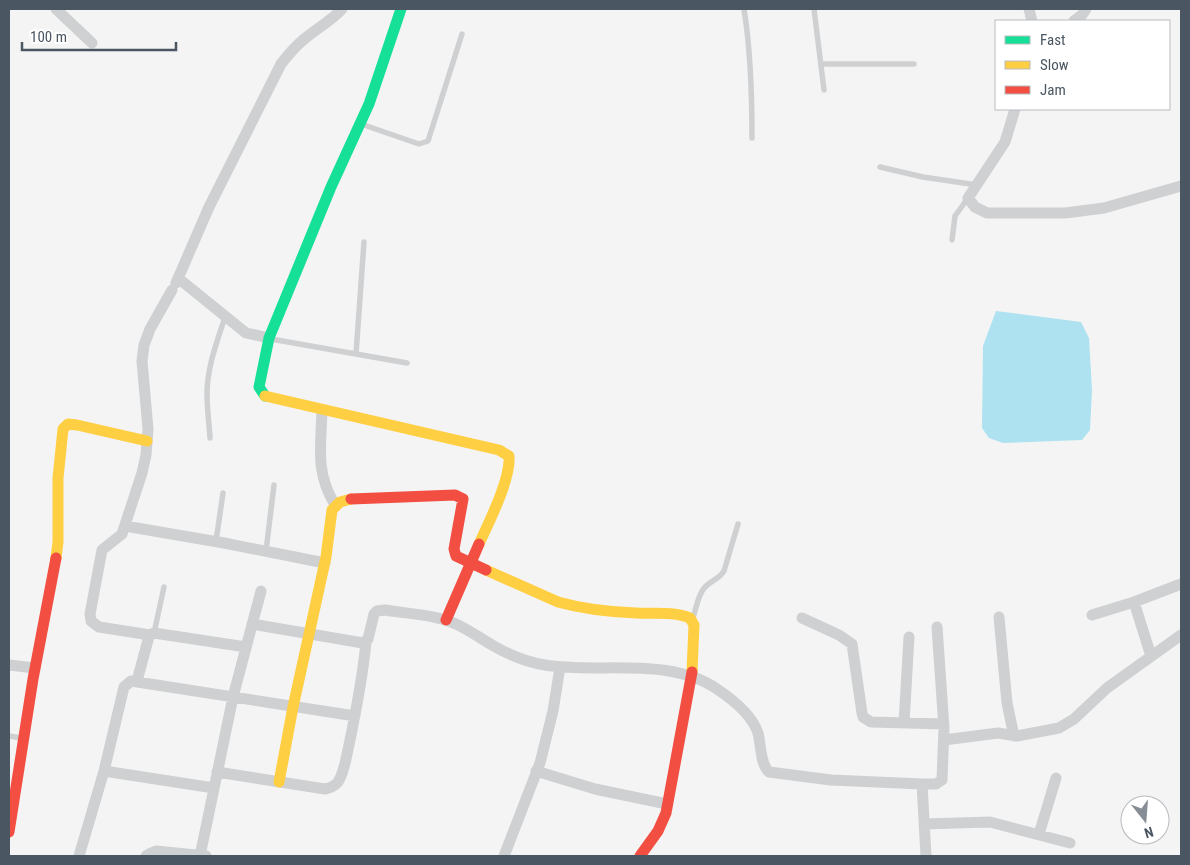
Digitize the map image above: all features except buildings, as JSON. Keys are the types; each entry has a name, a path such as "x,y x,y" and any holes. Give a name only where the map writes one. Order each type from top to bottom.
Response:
{"street":[{"path":"56,9 92,43"},
{"path":"246,647 99,627 95,625 90,617 102,550 122,534 142,473 148,428 142,362 144,345 150,329 175,284 209,207 281,64 304,39 342,9"},
{"path":"401,9 369,104 331,187 270,338 259,388 261,393 271,399 500,450 509,456 510,466 495,508 446,620"},
{"path":"1075,20 1086,9"},
{"path":"1015,110 1005,142 968,198 980,211 987,213 1066,213 1104,208 1181,186"},
{"path":"175,284 246,333 270,338"},
{"path":"322,410 320,467 325,486 335,506"},
{"path":"9,832 35,668 55,571 58,542 58,478 63,429 68,424 77,424 147,442"},
{"path":"279,782 293,707 325,563 332,510 340,502 350,500 460,496 463,499 463,504 454,553 460,559 570,606 632,613 678,615 689,617 693,621 692,677 667,804 662,826 656,837 640,856"},
{"path":"125,526 216,541 325,563"},
{"path":"1092,615 1134,602 1181,584"},
{"path":"200,856 232,697 260,591"},
{"path":"1134,602 1151,656"},
{"path":"217,772 325,789 336,784 344,766 355,716 366,642 374,614 381,610 446,620 466,629 507,654 546,665 656,670 692,677 716,688 747,715 758,733 766,770 769,772 831,780 936,784 942,780 944,740 937,627"},
{"path":"999,617 1007,703 1014,736"},
{"path":"802,618 840,635 852,644 863,717 871,722 944,724"},
{"path":"252,624 358,644 366,642"},
{"path":"137,680 152,634"},
{"path":"944,740 998,733 1014,736 1055,729 1065,725 1107,688 1181,635"},
{"path":"904,723 908,637"},
{"path":"9,665 35,668"},
{"path":"504,856 536,771 553,711 560,666"},
{"path":"79,856 104,771 124,687 131,681 137,680 355,716"},
{"path":"104,771 214,788"},
{"path":"536,771 595,788 667,804"},
{"path":"1039,834 1056,778"},
{"path":"922,784 926,856"},
{"path":"924,824 990,822 1070,843"},
{"path":"146,856 156,851 207,856"}],"lane":[{"path":"744,9 752,82 752,138"},
{"path":"814,9 824,90"},
{"path":"360,124 419,144 428,141 462,34"},
{"path":"821,64 914,64"},
{"path":"880,166 923,177 977,185"},
{"path":"952,240 955,216 968,198"},
{"path":"356,354 364,242"},
{"path":"210,438 208,381 225,317"},
{"path":"270,338 407,363"},
{"path":"266,551 274,485"},
{"path":"216,541 223,493"},
{"path":"693,621 706,585 721,577 724,571 738,524"},
{"path":"152,634 164,587"},
{"path":"9,736 24,738"}],"water":[{"path":"996,311 1081,322 1089,338 1092,390 1090,430 1082,440 1003,443 989,438 982,428 983,346"}],"traffic: fast":[{"path":"265,396 259,387 269,338 331,187 369,104 401,9"}],"traffic: slow":[{"path":"265,396 499,450 509,456 507,476 503,488 479,544"},
{"path":"56,558 58,542 58,478 63,429 68,424 77,425 147,441"},
{"path":"279,782 293,707 326,557 332,510 340,502 351,499"},
{"path":"486,570 558,602 616,612 670,614 690,618 694,625 692,672"}],"traffic: jam":[{"path":"351,499 455,495 463,499 454,549 456,556 486,570"},
{"path":"446,620 479,544"},
{"path":"9,832 33,679 56,558"},
{"path":"640,856 658,831 666,813 692,672"}]}
